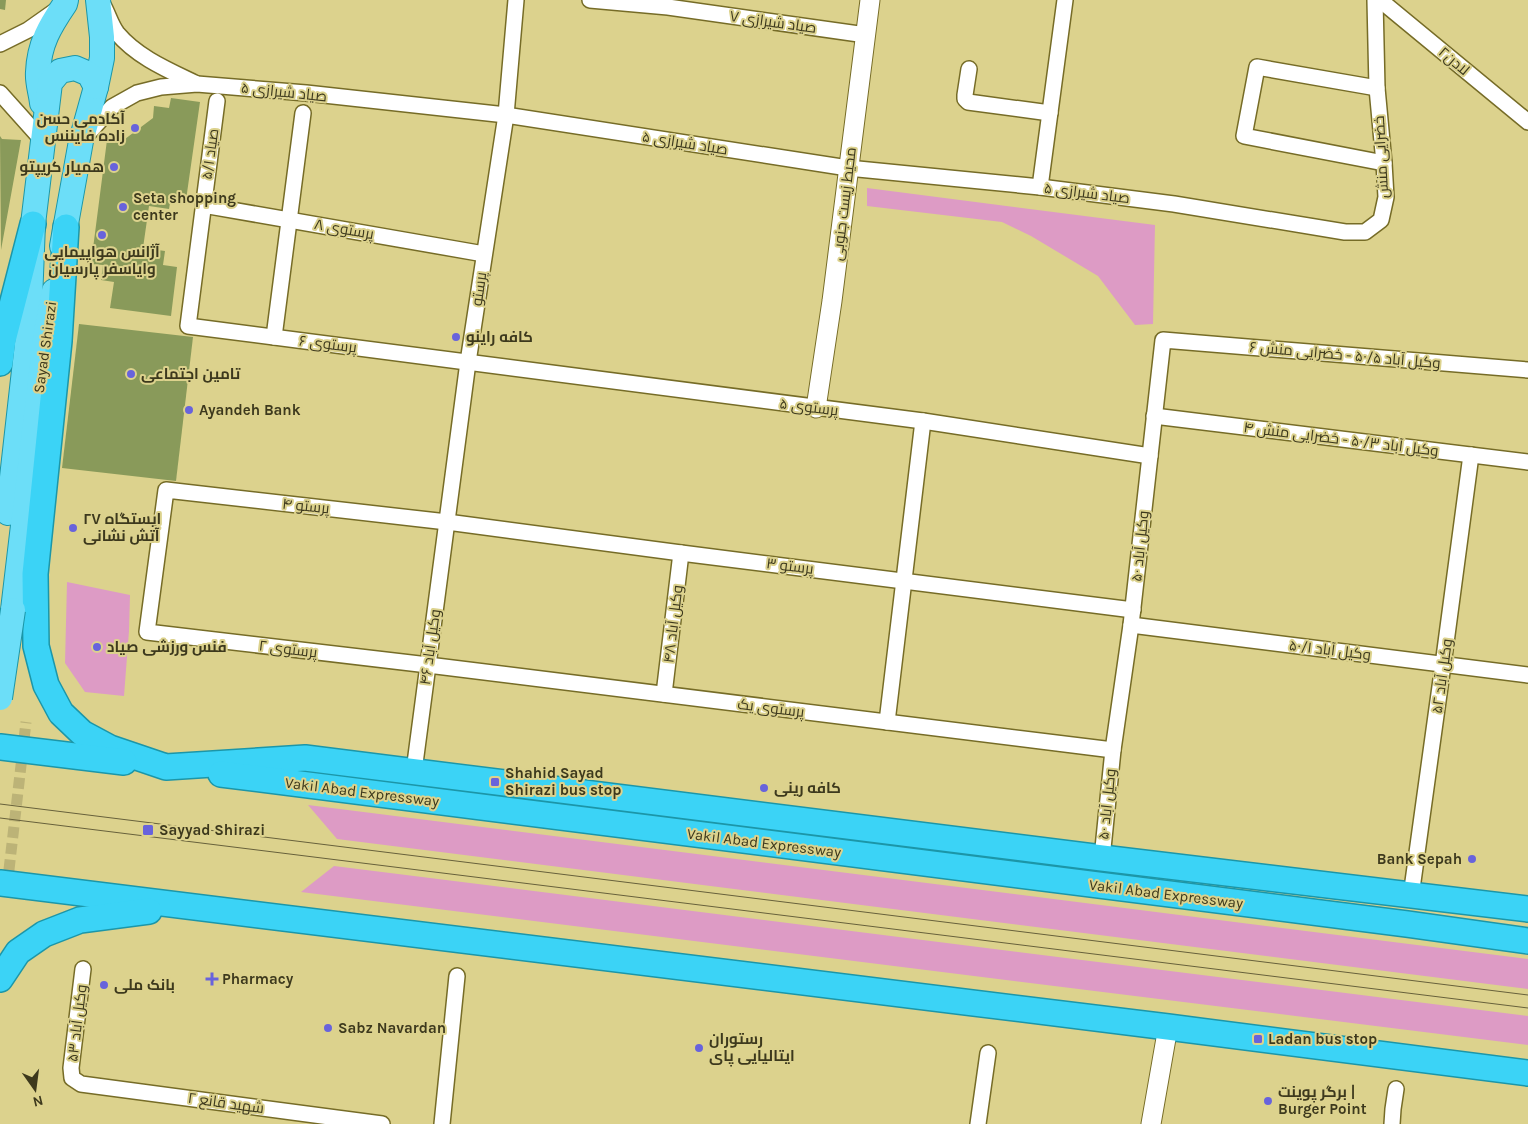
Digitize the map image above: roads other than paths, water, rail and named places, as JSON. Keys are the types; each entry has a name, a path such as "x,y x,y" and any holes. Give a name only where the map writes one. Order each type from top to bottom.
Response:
{"highway":[{"path":"0,363 3,340 33,224"},
{"path":"66,227 59,341 35,574 36,646 46,685 61,712 82,733 110,748 166,767 305,758 1102,858 1528,909"},
{"path":"0,666 21,661 36,646"},
{"name":"Vakil Abad Expressway","path":"0,747 1528,940"},
{"path":"1149,863 1196,897"},
{"path":"0,883 1528,1073"},
{"path":"0,980 18,952 44,934 80,920 180,906"}],"main road":[{"name":"Sayad Shirazi","path":"0,698 13,610 46,331 81,141 102,58 100,0"},
{"path":"44,132 38,74 40,51 48,28 65,2"},
{"path":"44,132 50,83 60,71 75,68 89,74 96,87"},
{"name":"Sayad Shirazi","path":"0,582 29,326 33,224 44,132"}],"street":[{"name":"صیاد شیرازی ۵","path":"100,0 117,32 142,55 162,68 196,84"},
{"name":"پرستو","path":"447,522 468,362 506,115 516,0"},
{"name":"صیاد شیرازی ۷","path":"590,0 668,7 866,35"},
{"name":"محیط زیست جنوبی","path":"816,408 832,301 870,0"},
{"path":"1040,187 1065,0"},
{"name":"خضرایی منش","path":"1174,204 1345,232 1365,232 1381,220 1386,198 1376,88 1375,0"},
{"name":"لادن۲","path":"1380,0 1528,122"},
{"path":"0,44 28,30 65,2"},
{"path":"1376,88 1257,67 1244,136 1384,163"},
{"path":"969,69 965,95 968,102 1050,114"},
{"name":"صیاد شیرازی ۵","path":"81,141 112,107 137,93 161,86 196,84 506,115 848,168 1040,187 1174,204"},
{"path":"0,93 44,132"},
{"name":"صیاد ۵/۱","path":"188,326 217,101"},
{"path":"274,337 304,113"},
{"name":"پرستوی ۸","path":"203,205 484,254"},
{"name":"پرستوی ۶","path":"188,326 468,362"},
{"name":"وکیل آباد ۵۰/۵ - خضرایی منش ۶","path":"1163,340 1528,370"},
{"name":"۵۰ وکیل آباد","path":"1113,750 1132,618 1163,340"},
{"name":"پرستوی ۵","path":"468,362 923,421 1150,456"},
{"name":"وکیل آباد ۵۰/۳ - خضرایی منش ۴","path":"1154,416 1528,462"},
{"path":"887,722 923,421"},
{"name":"۵۲ وکیل آباد","path":"1411,896 1471,455"},
{"name":"پرستو ۴","path":"147,632 166,490 447,522"},
{"name":"پرستو ۳","path":"447,522 904,580 1132,618"},
{"name":"۴۶ وکیل آباد","path":"414,772 447,522"},
{"name":"۴۸ وکیل آباد","path":"664,694 681,553"},
{"name":"وکیل آباد ۵۰/۱","path":"1132,618 1443,665 1528,675"},
{"name":"پرستوی ۲","path":"147,632 428,665"},
{"name":"پرستوی یک","path":"428,665 1113,750"},
{"name":"وکیل آباد ۵۰","path":"1102,858 1113,750"},
{"name":"وکیل آباد ۵۳","path":"72,1078 71,1068 83,969"},
{"path":"442,1124 457,976"},
{"path":"1151,1124 1168,1027"},
{"path":"978,1124 988,1053"},
{"name":"شهید قانع ۲","path":"72,1078 81,1084 382,1124"},
{"path":"1392,1124 1396,1089"}],"tunnel":[{"path":"7,887 26,722"}],"tram line":[{"path":"0,804 1528,995"},
{"path":"0,818 1528,1008"}],"place":[{"name":"آکادمی حسن زاده فایننس","path":"135,128"},
{"name":"همیار کریپتو","path":"114,167"},
{"name":"Seta shopping center","path":"123,207"},
{"name":"آژانس هواپیمایی وایاسفر پارسیان","path":"102,235"},
{"name":"کافه راینو","path":"456,337"},
{"name":"تامین اجتماعی","path":"131,374"},
{"name":"Ayandeh Bank","path":"189,410"},
{"name":"ایستگاه ۲۷ آتش نشانی","path":"73,528"},
{"name":"فنس ورزشی صیاد","path":"97,647"},
{"name":"Shahid Sayad Shirazi bus stop","path":"495,782"},
{"name":"کافه رینی","path":"764,788"},
{"name":"Sayyad Shirazi","path":"148,830"},
{"name":"Bank Sepah","path":"1472,859"},
{"name":"Pharmacy","path":"212,979"},
{"name":"بانک ملی","path":"104,985"},
{"name":"Sabz Navardan","path":"328,1028"},
{"name":"Ladan bus stop","path":"1258,1039"},
{"name":"رستوران ایتالیایی پای","path":"699,1048"},
{"name":"برگر پوینت | Burger Point","path":"1268,1101"}]}
